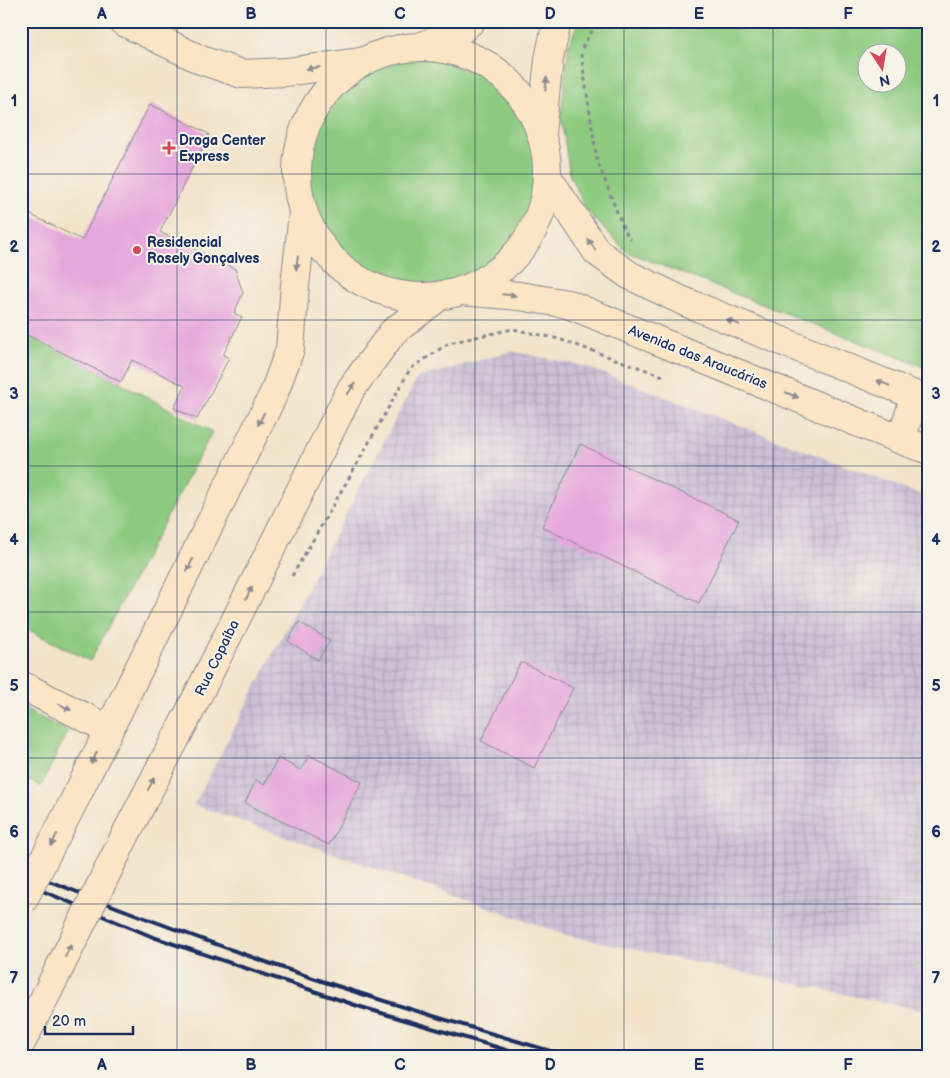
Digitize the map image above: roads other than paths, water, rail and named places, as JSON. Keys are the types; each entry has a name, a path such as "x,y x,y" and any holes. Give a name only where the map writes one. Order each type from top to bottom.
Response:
{"main road":[{"path":"122,21 201,60 242,74 286,72 362,62 390,51 420,47 451,50 481,62 507,80 528,104 541,133 546,155 548,178 597,252 629,275 683,301 922,398 900,440"},
{"path":"420,47 457,33 471,21"},
{"path":"541,133 549,59 557,21"},
{"path":"21,904 76,797 274,392 290,349 294,285 303,214 296,171 304,128 327,90 362,62"},
{"name":"Rua Copaíba","path":"21,1043 351,389 393,332 451,293 495,274 522,247 540,214 548,178"},
{"name":"Avenida das Araucárias","path":"303,214 325,252 357,280 398,295 451,293 519,296 568,304 900,440 929,450"},
{"path":"21,685 108,729"}],"railway":[{"path":"21,870 163,925 289,970 409,1009 571,1057"},
{"path":"21,882 153,937 361,1007 530,1057"}],"place":[{"name":"Droga Center Express","path":"169,148"},
{"name":"Residencial Rosely Gonçalves","path":"137,250"}]}
